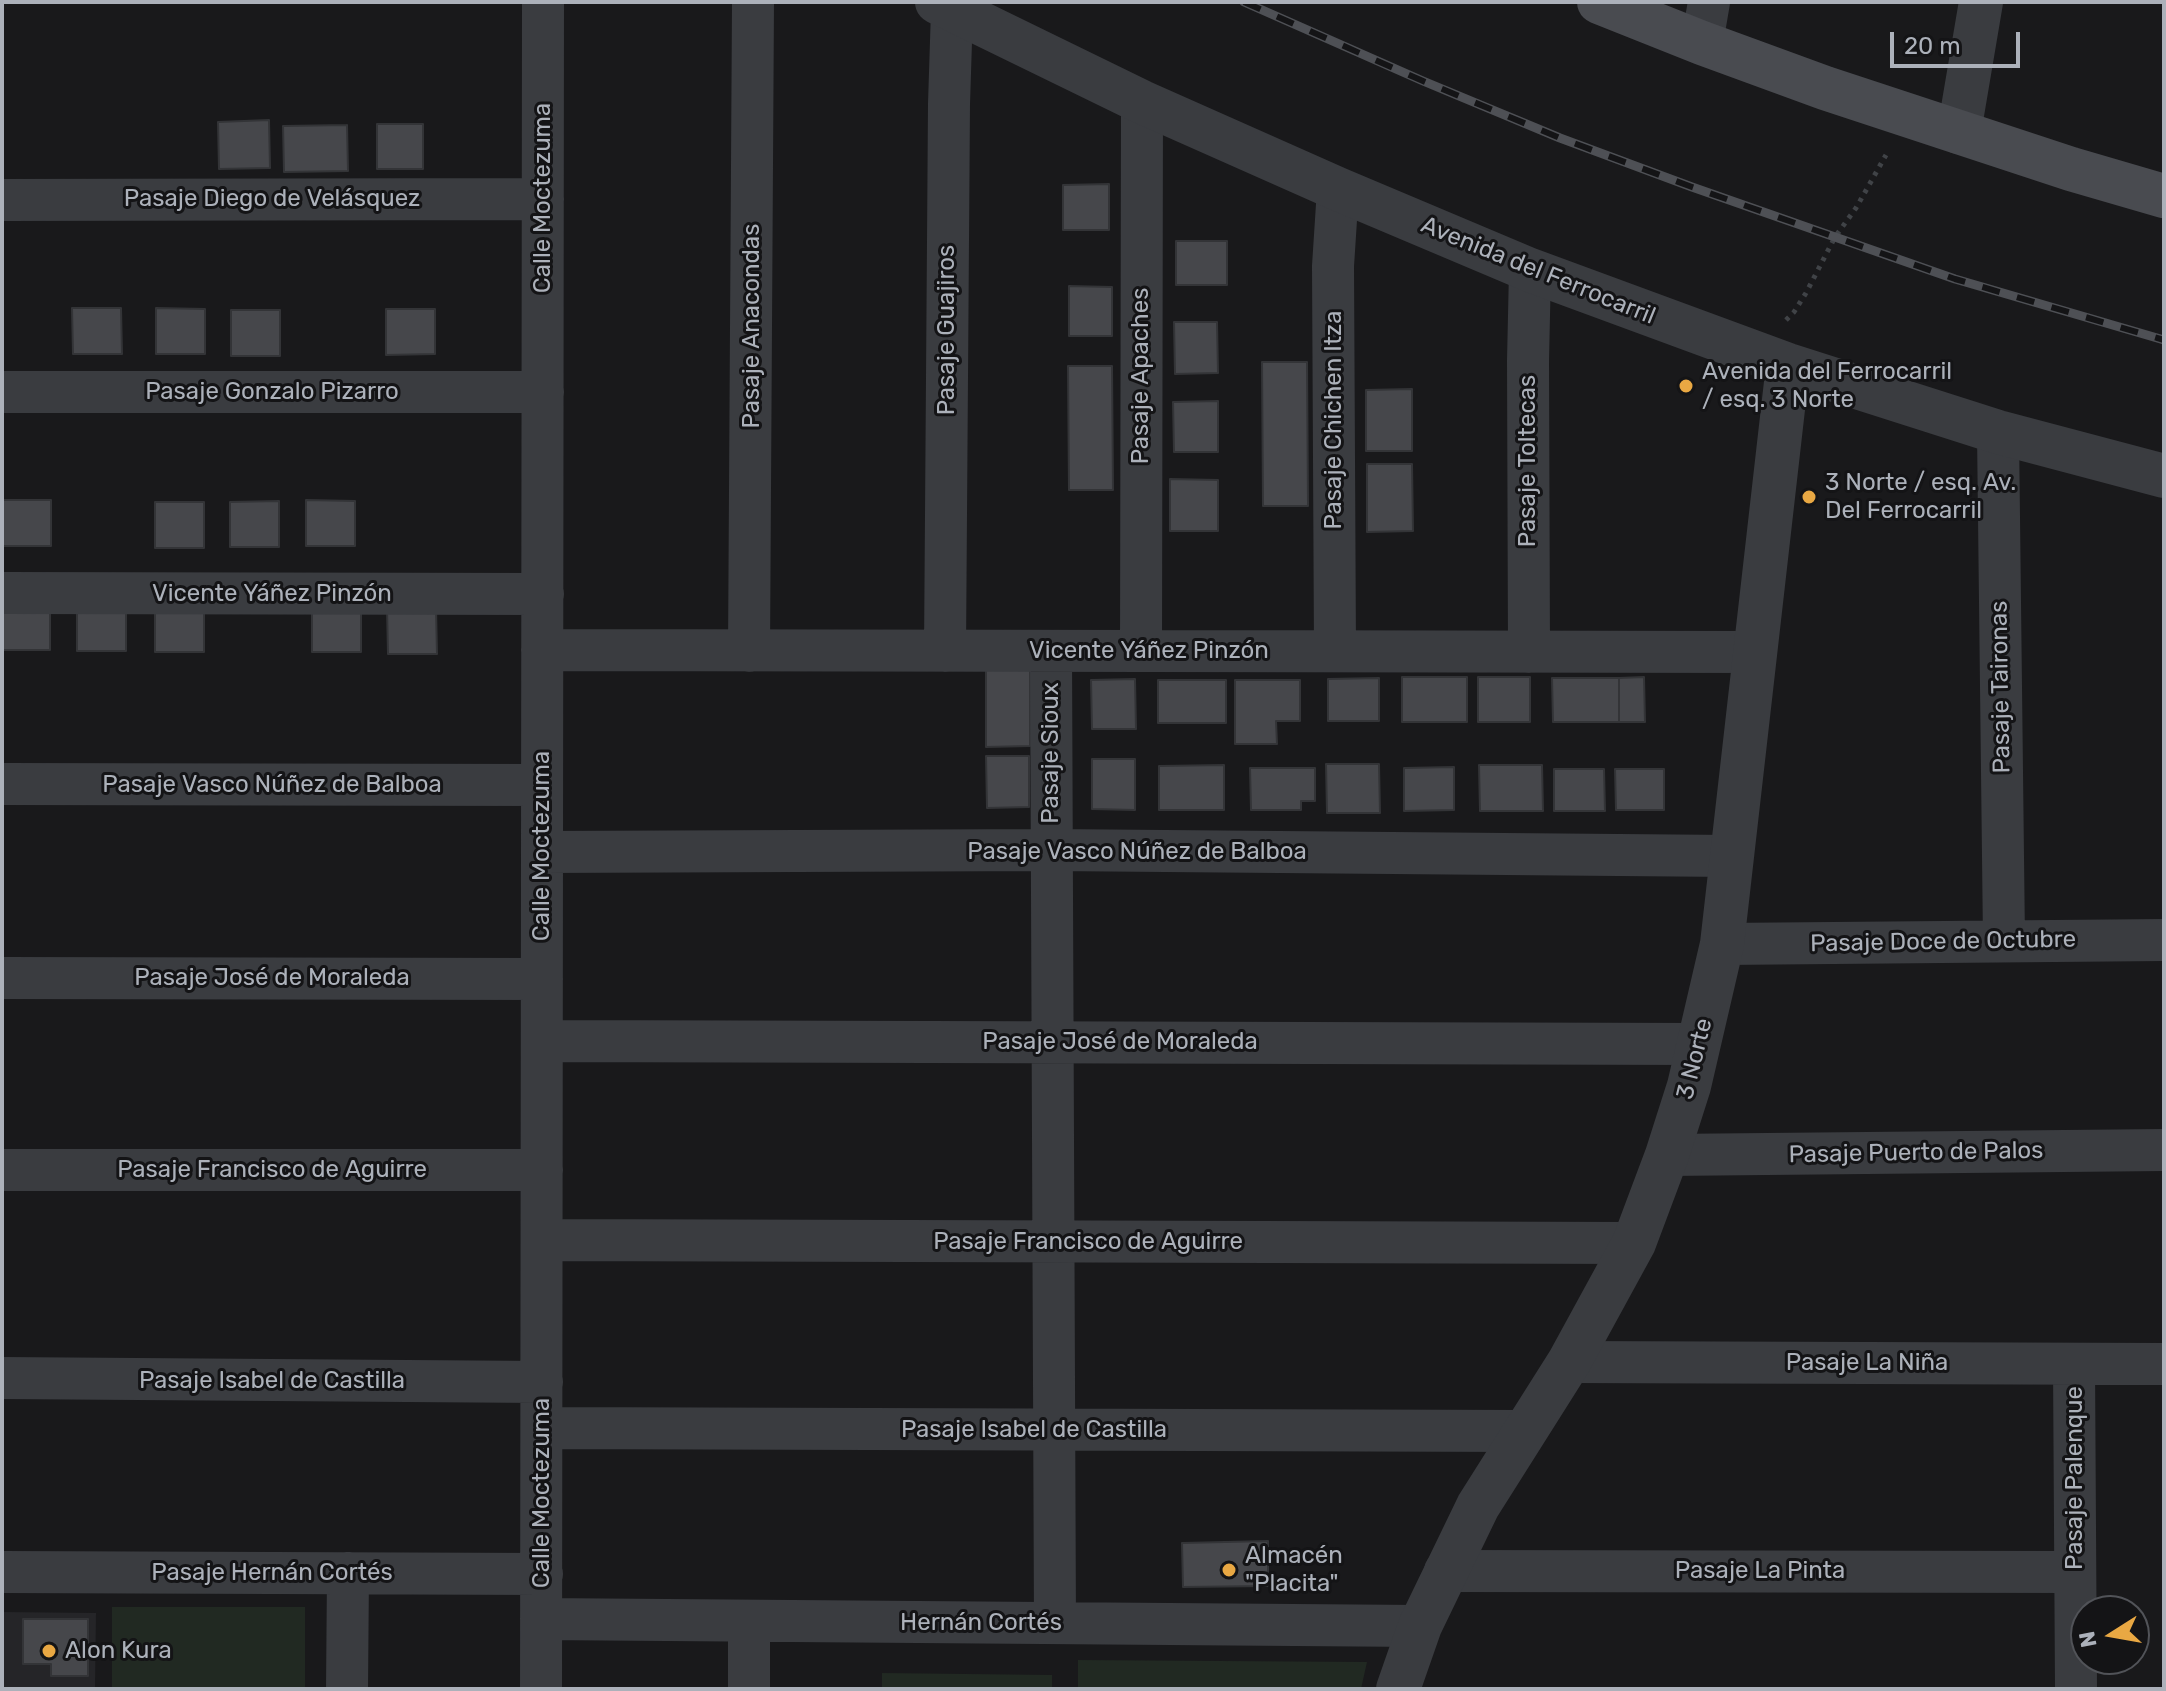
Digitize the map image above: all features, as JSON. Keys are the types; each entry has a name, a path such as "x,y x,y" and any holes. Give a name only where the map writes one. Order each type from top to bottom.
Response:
{"main road":[{"path":"1599,2 1705,23 1825,88 2071,169 2164,196"}],"street":[{"name":"Calle Moctezuma","path":"541,1689 543,2"},
{"name":"Pasaje Anacondas","path":"749,651 753,2"},
{"path":"1939,126 1981,2"},
{"name":"Avenida del Ferrocarril","path":"944,6 1142,102 1530,270 1788,365 1998,432 2164,476"},
{"name":"Pasaje Guajiros","path":"944,6 949,104 945,651"},
{"name":"Pasaje Apaches","path":"1141,650 1142,102"},
{"name":"Pasaje Chichen Itza","path":"1335,651 1333,266 1338,189"},
{"name":"Pasaje Diego de Velásquez","path":"2,200 543,199"},
{"name":"Pasaje Toltecas","path":"1529,652 1530,270"},
{"name":"3 Norte","path":"1398,1689 1420,1626 1478,1506 1569,1362 1634,1243 1689,1086 1722,944 1788,365"},
{"name":"Pasaje Gonzalo Pizarro","path":"2,392 543,392"},
{"name":"Pasaje Taironas","path":"1998,432 2004,941"},
{"name":"Vicente Yáñez Pinzón","path":"2,593 543,594"},
{"name":"Vicente Yáñez Pinzón","path":"542,650 1755,652"},
{"name":"Pasaje Sioux","path":"1051,651 1055,1623"},
{"name":"Pasaje Vasco Núñez de Balboa","path":"2,784 542,785"},
{"name":"Pasaje Vasco Núñez de Balboa","path":"542,852 1052,850 1732,856"},
{"name":"Pasaje Doce de Octubre","path":"1722,944 2164,940"},
{"name":"Pasaje José de Moraleda","path":"2,978 542,979"},
{"name":"Pasaje José de Moraleda","path":"542,1041 1699,1044"},
{"name":"Pasaje Puerto de Palos","path":"1667,1155 2164,1150"},
{"name":"Pasaje Francisco de Aguirre","path":"2,1170 542,1170"},
{"name":"Pasaje Francisco de Aguirre","path":"542,1240 1634,1243"},
{"name":"Pasaje La Niña","path":"1569,1362 2164,1364"},
{"name":"Pasaje Palenque","path":"2074,1364 2076,1689"},
{"name":"Pasaje Isabel de Castilla","path":"2,1378 542,1382"},
{"name":"Pasaje Isabel de Castilla","path":"542,1428 1526,1431"},
{"name":"Pasaje La Pinta","path":"1445,1571 2075,1572"},
{"name":"Pasaje Hernán Cortés","path":"2,1572 542,1574"},
{"path":"347,1689 348,1573"},
{"name":"Hernán Cortés","path":"541,1619 1420,1626"},
{"path":"749,1621 749,1689"}],"path":[{"path":"1734,346 1750,324 1781,325 1794,312 1880,162 1903,135 1939,126"}],"shaded area":[{"path":"112,1607 305,1607 305,1689 112,1689"},
{"name":"Alon Kura","path":"2,1612 96,1613 95,1689 2,1689"},
{"path":"1078,1660 1367,1662 1361,1689 1078,1689"},
{"path":"882,1673 1052,1675 1052,1689 882,1689"}],"building":[{"path":"269,120 270,168 219,169 218,122"},
{"path":"377,124 423,124 423,169 377,169"},
{"path":"347,125 348,171 284,172 283,126"},
{"path":"1109,184 1109,230 1063,230 1063,185"},
{"path":"1176,241 1227,241 1227,285 1176,285"},
{"path":"1069,286 1112,287 1112,336 1069,336"},
{"path":"72,308 121,308 122,354 73,354"},
{"path":"156,308 205,309 205,354 156,354"},
{"path":"386,309 435,309 435,354 386,355"},
{"path":"231,310 280,310 280,356 231,356"},
{"path":"1174,322 1217,322 1218,373 1175,374"},
{"path":"1262,362 1307,362 1308,506 1263,506"},
{"path":"1068,366 1112,366 1113,490 1069,490"},
{"path":"1412,389 1412,451 1366,451 1366,390"},
{"path":"1218,401 1218,452 1174,452 1173,402"},
{"path":"1367,464 1412,464 1413,531 1367,532"},
{"path":"1170,479 1218,480 1218,531 1170,531"},
{"path":"2,500 51,500 51,546 2,546"},
{"path":"306,500 355,501 355,546 306,546"},
{"path":"279,501 279,547 230,547 230,502"},
{"path":"155,502 204,502 204,548 155,548"},
{"path":"2,604 50,604 50,650 2,650"},
{"path":"77,605 126,605 126,651 77,651"},
{"path":"155,606 204,607 204,652 155,652"},
{"path":"312,606 361,606 361,652 312,652"},
{"path":"387,608 436,608 437,654 388,654"},
{"path":"986,663 1030,663 1030,746 986,747"},
{"path":"1402,677 1467,677 1467,722 1402,722"},
{"path":"1478,677 1530,677 1530,722 1478,722"},
{"path":"1644,677 1645,722 1619,722 1619,678"},
{"path":"1379,678 1379,721 1328,721 1328,679"},
{"path":"1552,678 1619,678 1619,722 1553,722"},
{"path":"1135,679 1136,729 1092,729 1091,680"},
{"path":"1158,680 1226,680 1226,723 1158,723"},
{"path":"1235,680 1300,680 1300,721 1276,721 1277,744 1235,744"},
{"path":"986,756 1029,756 1029,807 987,808"},
{"path":"1092,759 1135,759 1135,810 1092,809"},
{"path":"1326,764 1379,764 1380,813 1327,813"},
{"path":"1224,765 1224,810 1159,810 1159,766"},
{"path":"1479,765 1542,765 1543,811 1480,811"},
{"path":"1454,767 1454,810 1404,811 1404,768"},
{"path":"1250,768 1315,768 1315,801 1301,801 1301,810 1251,810"},
{"path":"1554,769 1604,769 1605,811 1554,811"},
{"path":"1615,769 1664,769 1664,810 1616,810"},
{"path":"1268,1541 1268,1586 1183,1587 1182,1543"},
{"path":"23,1619 88,1619 88,1676 51,1676 51,1664 23,1664"}],"railway":[{"path":"1244,2 1560,138 1692,187 1955,279 2164,340"}],"place":[{"name":"Avenida del Ferrocarril / esq. 3 Norte","path":"1686,386"},
{"name":"3 Norte / esq. Av. Del Ferrocarril","path":"1809,497"},
{"name":"Almacén \"Placita\"","path":"1229,1570"},
{"name":"Alon Kura","path":"49,1651"}]}
